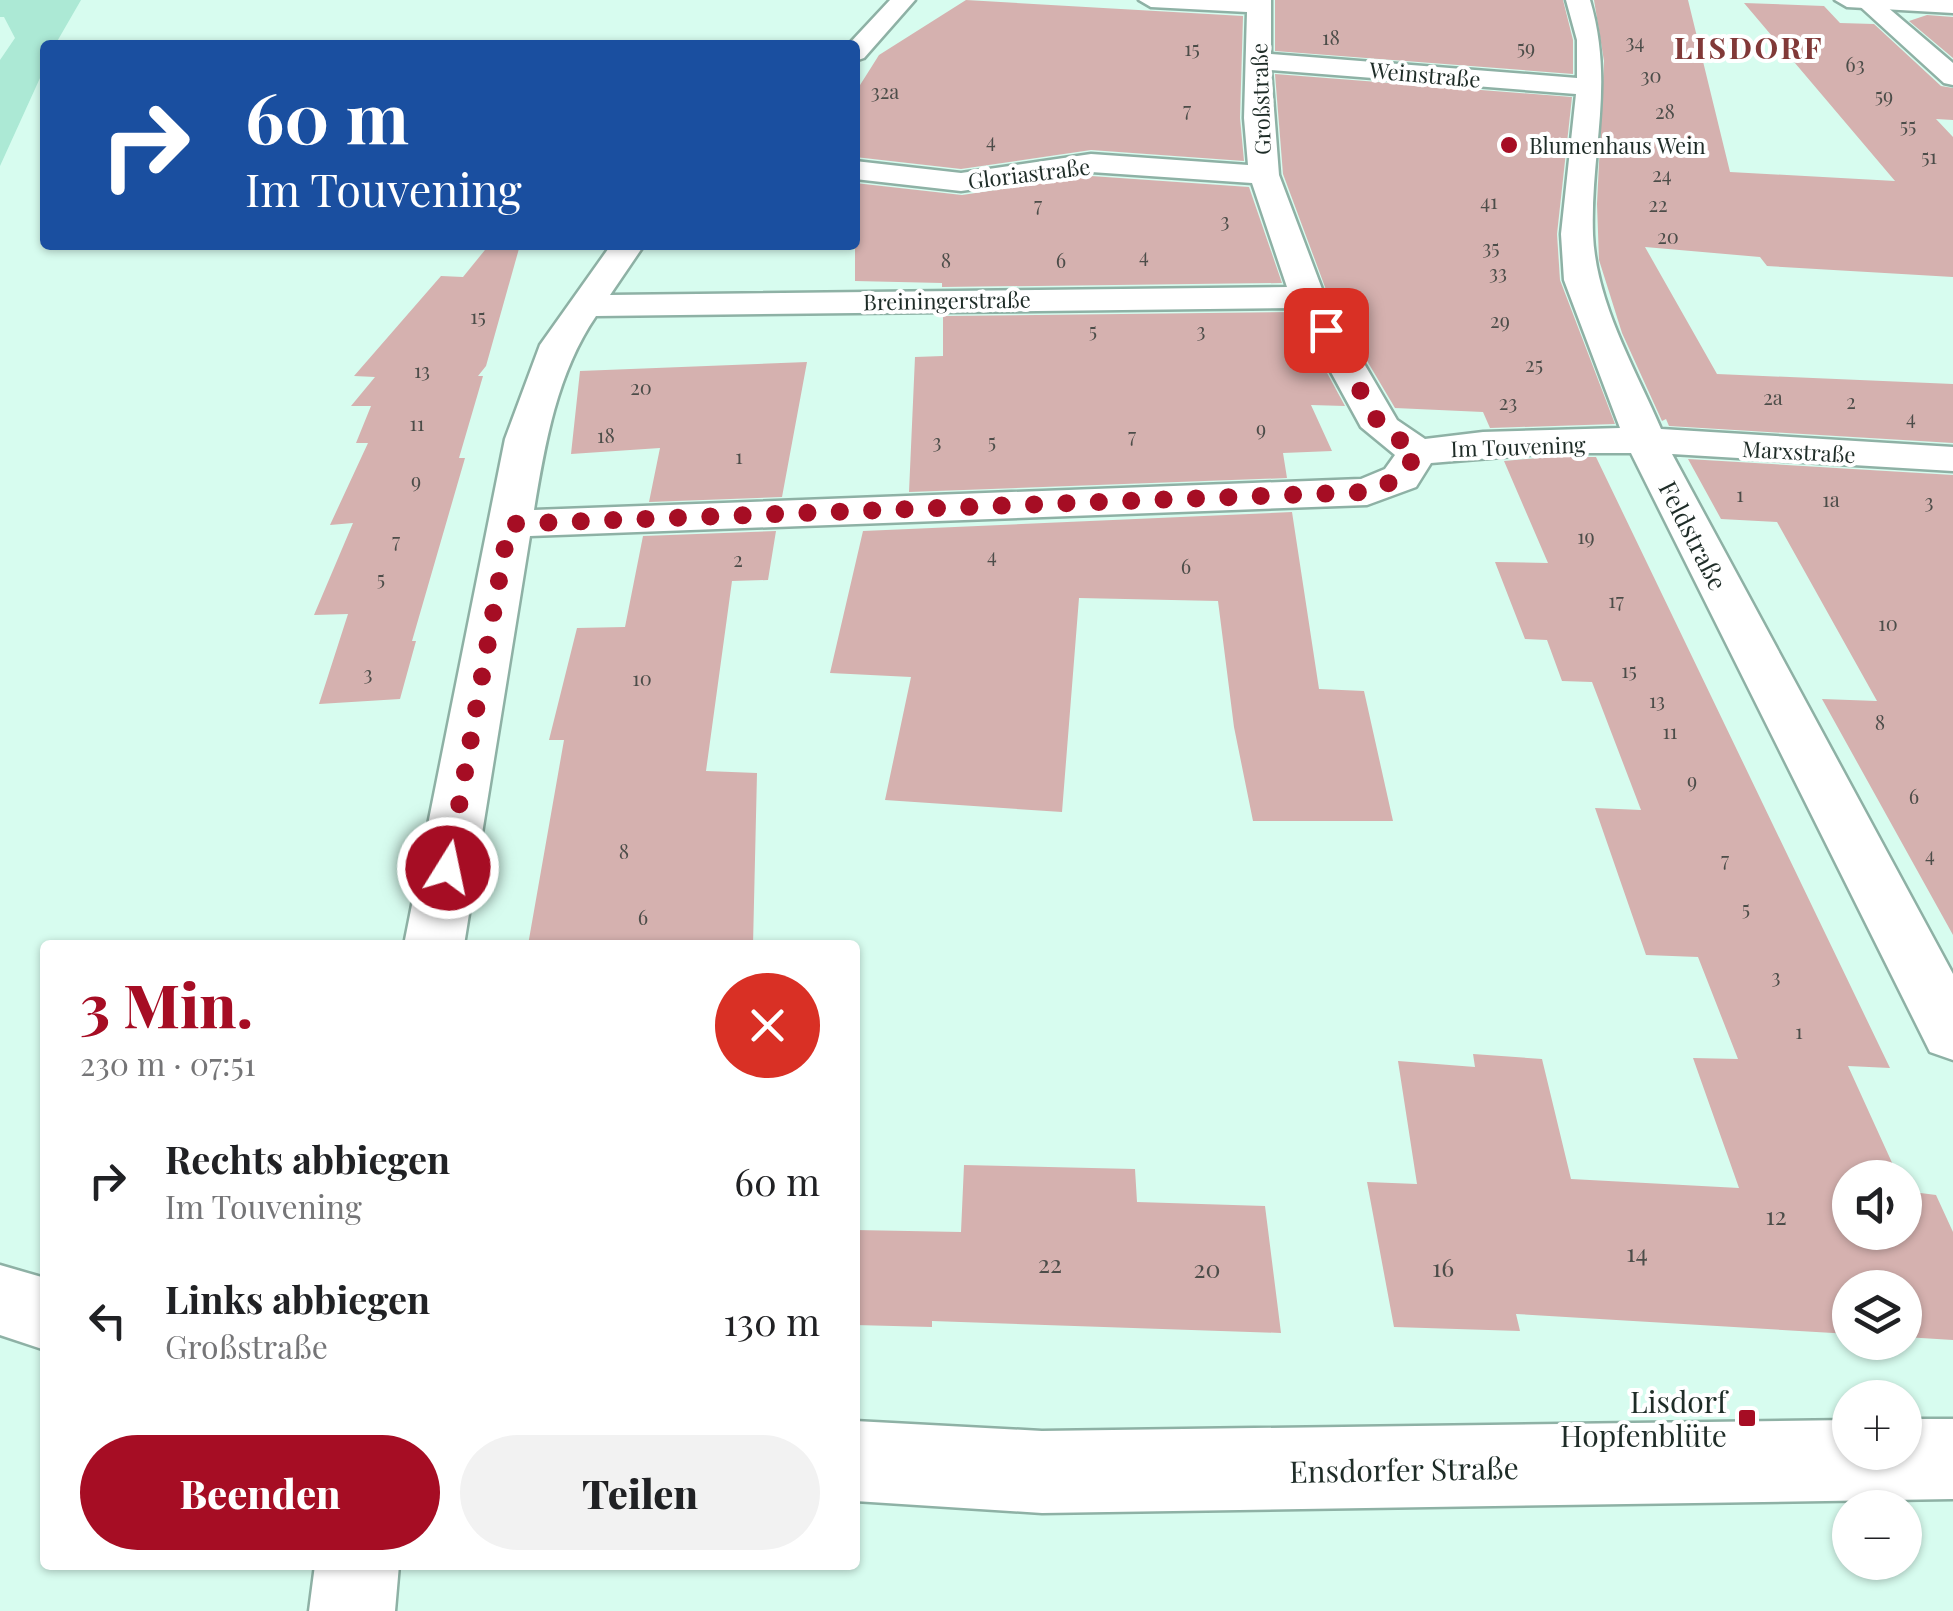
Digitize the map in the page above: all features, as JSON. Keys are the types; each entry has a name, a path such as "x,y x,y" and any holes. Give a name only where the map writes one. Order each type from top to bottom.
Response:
{"street":[{"path":"860,47 903,0"},
{"path":"1151,0 1258,2"},
{"name":"Feldstraße","path":"1578,0 1589,40 1590,88 1577,234 1581,280 1646,442 1953,1034"},
{"path":"1860,0 1953,6"},
{"path":"1860,0 1953,76"},
{"name":"Großstraße","path":"1258,2 1258,118 1264,175 1308,297 1381,427 1417,452"},
{"name":"Weinstraße","path":"1259,61 1590,88"},
{"name":"Gloriastraße","path":"860,171 960,182 1092,163 1264,175"},
{"path":"435,940 525,439 558,344 625,250"},
{"name":"Breiningerstraße","path":"586,306 1308,297"},
{"name":"Im Touvening","path":"509,524 1367,492 1401,478 1417,452 1504,442 1646,442"},
{"name":"Marxstraße","path":"1646,442 1953,459"},
{"path":"0,1300 40,1312"},
{"name":"Ensdorfer Straße","path":"860,1461 1061,1472 1953,1459"},
{"path":"352,1611 356,1570"}],"green space":[{"path":"0,0 81,0 58,40 40,40 40,78 0,166 0,60 15,38 4,17 0,17"}],"building":[{"path":"966,0 1243,16 1240,118 1244,161 1091,150 961,169 860,158 860,85 879,55"},
{"path":"1275,0 1563,0 1573,40 1573,74 1275,51"},
{"path":"1594,0 1688,0 1730,172 1895,181 1744,3 1824,6 1840,23 1874,24 1941,86 1953,88 1953,120 1936,119 1953,137 1953,277 1767,266 1760,257 1645,247 1717,374 1953,384 1953,443 1669,426 1666,419 1662,421 1622,333 1599,260 1597,204 1604,61"},
{"path":"1927,15 1953,17 1953,58 1909,21"},
{"path":"1275,74 1572,97 1557,234 1560,280 1615,424 1490,428 1483,412 1395,408 1328,295 1283,174"},
{"path":"1091,176 1249,187 1282,283 942,287 942,283 855,281 855,250 860,250 860,184 962,195"},
{"path":"485,250 519,250 486,366 478,376 483,376 459,458 465,458 412,641 416,641 400,699 319,704 348,614 314,615 353,523 330,525 368,443 356,443 371,406 351,406 375,377 354,376 441,276 463,277"},
{"path":"1294,312 1345,406 1311,405 1332,451 1283,453 1287,478 909,492 915,357 943,356 943,316"},
{"path":"807,362 782,497 649,502 660,448 571,454 580,371"},
{"path":"1596,457 1890,1068 1848,1066 1891,1160 1832,1160 1832,1250 1922,1250 1922,1193 1936,1195 1953,1232 1953,1340 1922,1338 1922,1270 1832,1270 1832,1333 1516,1314 1520,1331 1394,1327 1367,1182 1417,1184 1398,1061 1475,1067 1473,1054 1542,1059 1571,1179 1739,1188 1693,1058 1738,1059 1698,957 1646,955 1595,808 1641,810 1592,682 1562,681 1547,640 1525,639 1495,562 1548,563 1504,461"},
{"path":"1688,459 1953,475 1953,935 1822,699 1877,701 1777,522 1721,519"},
{"path":"1292,512 1319,689 1364,691 1393,821 1253,821 1234,727 1218,601 1079,598 1062,812 885,800 911,677 830,673 863,531"},
{"path":"776,531 768,580 732,581 706,771 757,773 753,940 529,940 564,740 549,740 577,628 625,627 643,536"},
{"path":"964,1165 1135,1169 1137,1202 1265,1206 1281,1333 932,1321 932,1327 860,1325 860,1230 961,1232"}],"place":[{"name":"Blumenhaus Wein","path":"1509,145"},
{"name":"Lisdorf Hopfenblüte","path":"1747,1418"}],"district":[{"name":"LISDORF","path":"1749,47"}],"route":[{"path":"448,868 509,524 1367,492 1401,478 1417,452 1381,427 1326,330"}]}
